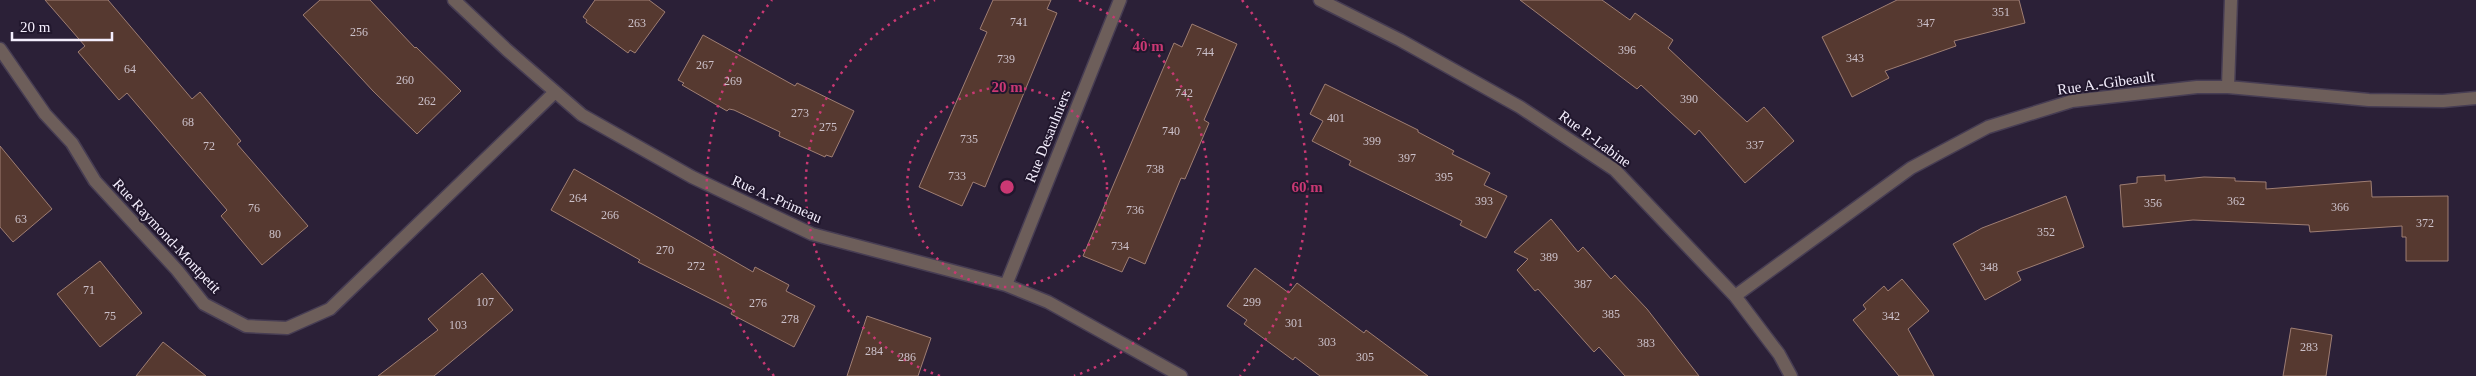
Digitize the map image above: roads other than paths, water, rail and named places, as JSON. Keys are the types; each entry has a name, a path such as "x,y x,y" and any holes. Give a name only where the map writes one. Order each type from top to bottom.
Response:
{"street":[{"name":"Rue A.-Primeau","path":"454,0 582,115 692,177 812,234 1006,285 1048,302 1182,376"},
{"name":"Rue Desaulniers","path":"1006,285 1120,0"},
{"name":"Rue P.-Labine","path":"1320,0 1400,40 1520,107 1615,170 1735,296 1779,354 1791,376"},
{"path":"2228,87 2231,0"},
{"name":"Rue Raymond-Montpetit","path":"0,49 45,114 72,143 95,181 177,270 204,304 246,326 287,328 330,309 556,92"},
{"name":"Rue A.-Gibeault","path":"1735,296 1911,168 1988,127 2072,101 2197,87 2228,87 2369,100 2443,101 2476,98"}]}
